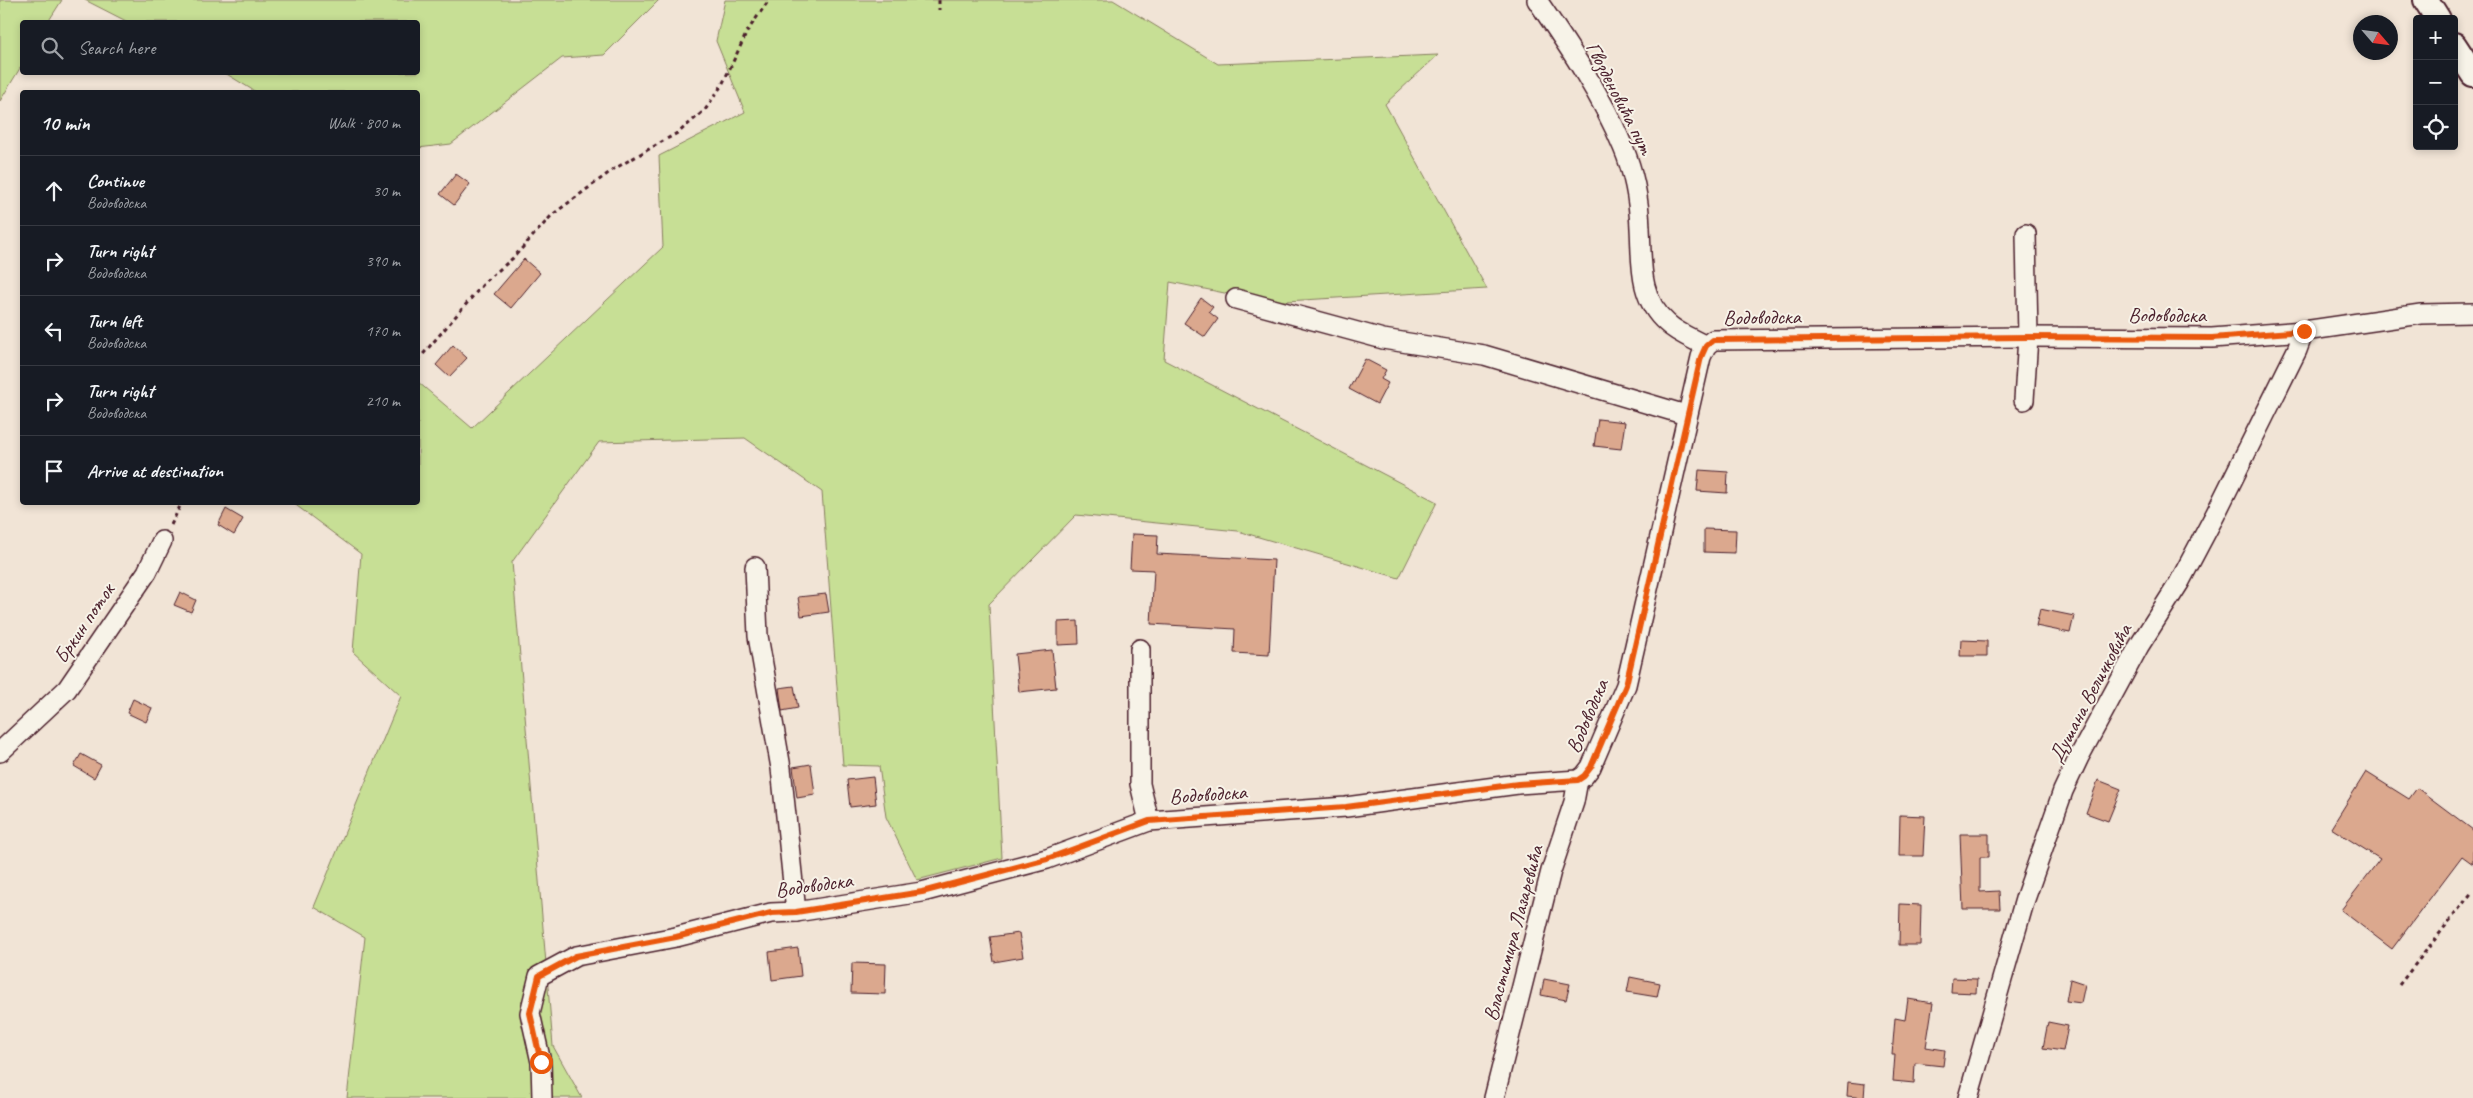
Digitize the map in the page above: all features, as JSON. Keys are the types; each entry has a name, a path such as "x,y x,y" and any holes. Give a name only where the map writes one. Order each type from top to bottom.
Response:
{"main road":[{"path":"2426,0 2435,15"},
{"path":"2458,51 2473,74"}],"street":[{"name":"Гвозденовића пут","path":"1538,0 1590,79 1624,147 1634,178 1640,228 1641,263 1647,295 1667,323 1706,346"},
{"path":"2024,400 2028,337 2026,234"},
{"path":"1236,299 1383,339 1484,356 1686,415"},
{"name":"Водоводска","path":"542,1098 541,1062 530,1013 539,976 576,956 676,937 771,913 796,912 922,892 1047,859 1149,821 1346,807 1518,784 1578,780 1591,767 1626,685 1686,415 1701,357 1706,346 1713,340 2028,337 2212,338 2304,331 2421,314 2473,313"},
{"name":"Душана Величковића","path":"1968,1098 2025,899 2063,791 2079,757 2139,646 2178,583 2210,524 2297,350 2304,331"},
{"name":"Бркин поток","path":"0,752 66,689 147,572 162,541"},
{"path":"755,567 758,636 781,768 796,912"},
{"path":"1140,648 1140,784 1149,821"},
{"name":"Властимира Лазаревића","path":"1494,1098 1550,872 1574,802 1578,780"}],"path":[{"path":"420,358 486,281 513,258 552,215 614,169 679,132 705,110 722,85 748,30 769,0"},
{"path":"939,0 940,10"},
{"path":"162,541 180,505"},
{"path":"2399,985 2473,891"}],"green space":[{"path":"0,0 62,0 49,20 20,20 20,68 0,101"},
{"path":"85,0 659,0 604,55 562,58 451,144 420,148 420,90 253,90 228,75 420,75 420,20 124,20"},
{"path":"725,0 1113,0 1218,64 1438,55 1385,104 1487,289 1269,302 1170,282 1164,360 1437,502 1399,578 1238,531 1076,515 989,604 1002,858 917,880 886,817 879,766 843,765 822,492 745,438 599,442 512,562 553,1046 582,1098 347,1098 365,937 314,907 401,696 353,652 361,554 296,505 420,505 420,384 472,428 663,247 659,156 745,112 716,41"}],"building":[{"path":"456,174 470,184 454,205 440,194"},
{"path":"524,259 540,273 511,308 494,294"},
{"path":"1201,298 1213,307 1209,312 1218,319 1205,337 1184,323"},
{"path":"453,345 467,358 449,377 436,365"},
{"path":"1365,359 1386,370 1381,379 1388,383 1377,404 1349,389"},
{"path":"1598,419 1625,422 1621,449 1594,446"},
{"path":"1699,470 1728,472 1727,493 1697,491"},
{"path":"226,509 243,519 234,535 218,525"},
{"path":"1704,529 1736,530 1735,553 1704,552"},
{"path":"1132,534 1158,535 1157,554 1274,560 1269,655 1234,653 1235,629 1151,624 1154,570 1130,569"},
{"path":"180,592 196,600 191,612 174,605"},
{"path":"826,594 829,612 801,616 798,597"},
{"path":"2040,609 2074,616 2070,633 2036,626"},
{"path":"1078,621 1079,644 1058,645 1058,622"},
{"path":"1961,640 1987,641 1987,656 1960,656"},
{"path":"1052,650 1056,688 1019,692 1015,654"},
{"path":"794,686 798,708 782,711 779,688"},
{"path":"133,699 152,708 146,722 127,713"},
{"path":"81,754 101,765 94,778 74,766"},
{"path":"811,764 815,795 797,798 793,767"},
{"path":"2366,772 2409,799 2417,788 2473,830 2473,864 2462,856 2392,949 2341,910 2380,859 2331,828"},
{"path":"873,777 876,804 850,807 847,780"},
{"path":"2098,780 2121,789 2108,821 2086,813"},
{"path":"1900,815 1925,816 1923,856 1899,856"},
{"path":"1960,834 1989,834 1989,857 1980,857 1980,892 1999,891 2000,909 1963,909"},
{"path":"1900,904 1921,905 1920,945 1899,945"},
{"path":"1019,933 1023,957 994,962 990,937"},
{"path":"798,948 801,976 772,980 769,952"},
{"path":"852,963 886,964 885,994 851,993"},
{"path":"1630,977 1660,983 1657,997 1627,992"},
{"path":"1952,978 1977,979 1976,993 1951,992"},
{"path":"1544,979 1570,984 1566,1000 1541,995"},
{"path":"2070,979 2085,984 2081,1003 2066,1001"},
{"path":"1908,999 1933,1003 1926,1047 1945,1050 1943,1066 1915,1063 1914,1083 1893,1081 1895,1055 1892,1055 1895,1018 1905,1020"},
{"path":"2048,1022 2068,1026 2063,1051 2043,1048"},
{"path":"1848,1082 1865,1084 1864,1098 1847,1096"}],"route":[{"path":"541,1062 530,1013 539,976 576,956 676,937 771,913 796,912 922,892 1047,859 1149,821 1346,807 1518,784 1578,780 1591,767 1626,685 1686,415 1701,357 1706,346 1713,340 2028,337 2212,338 2304,331"}]}
